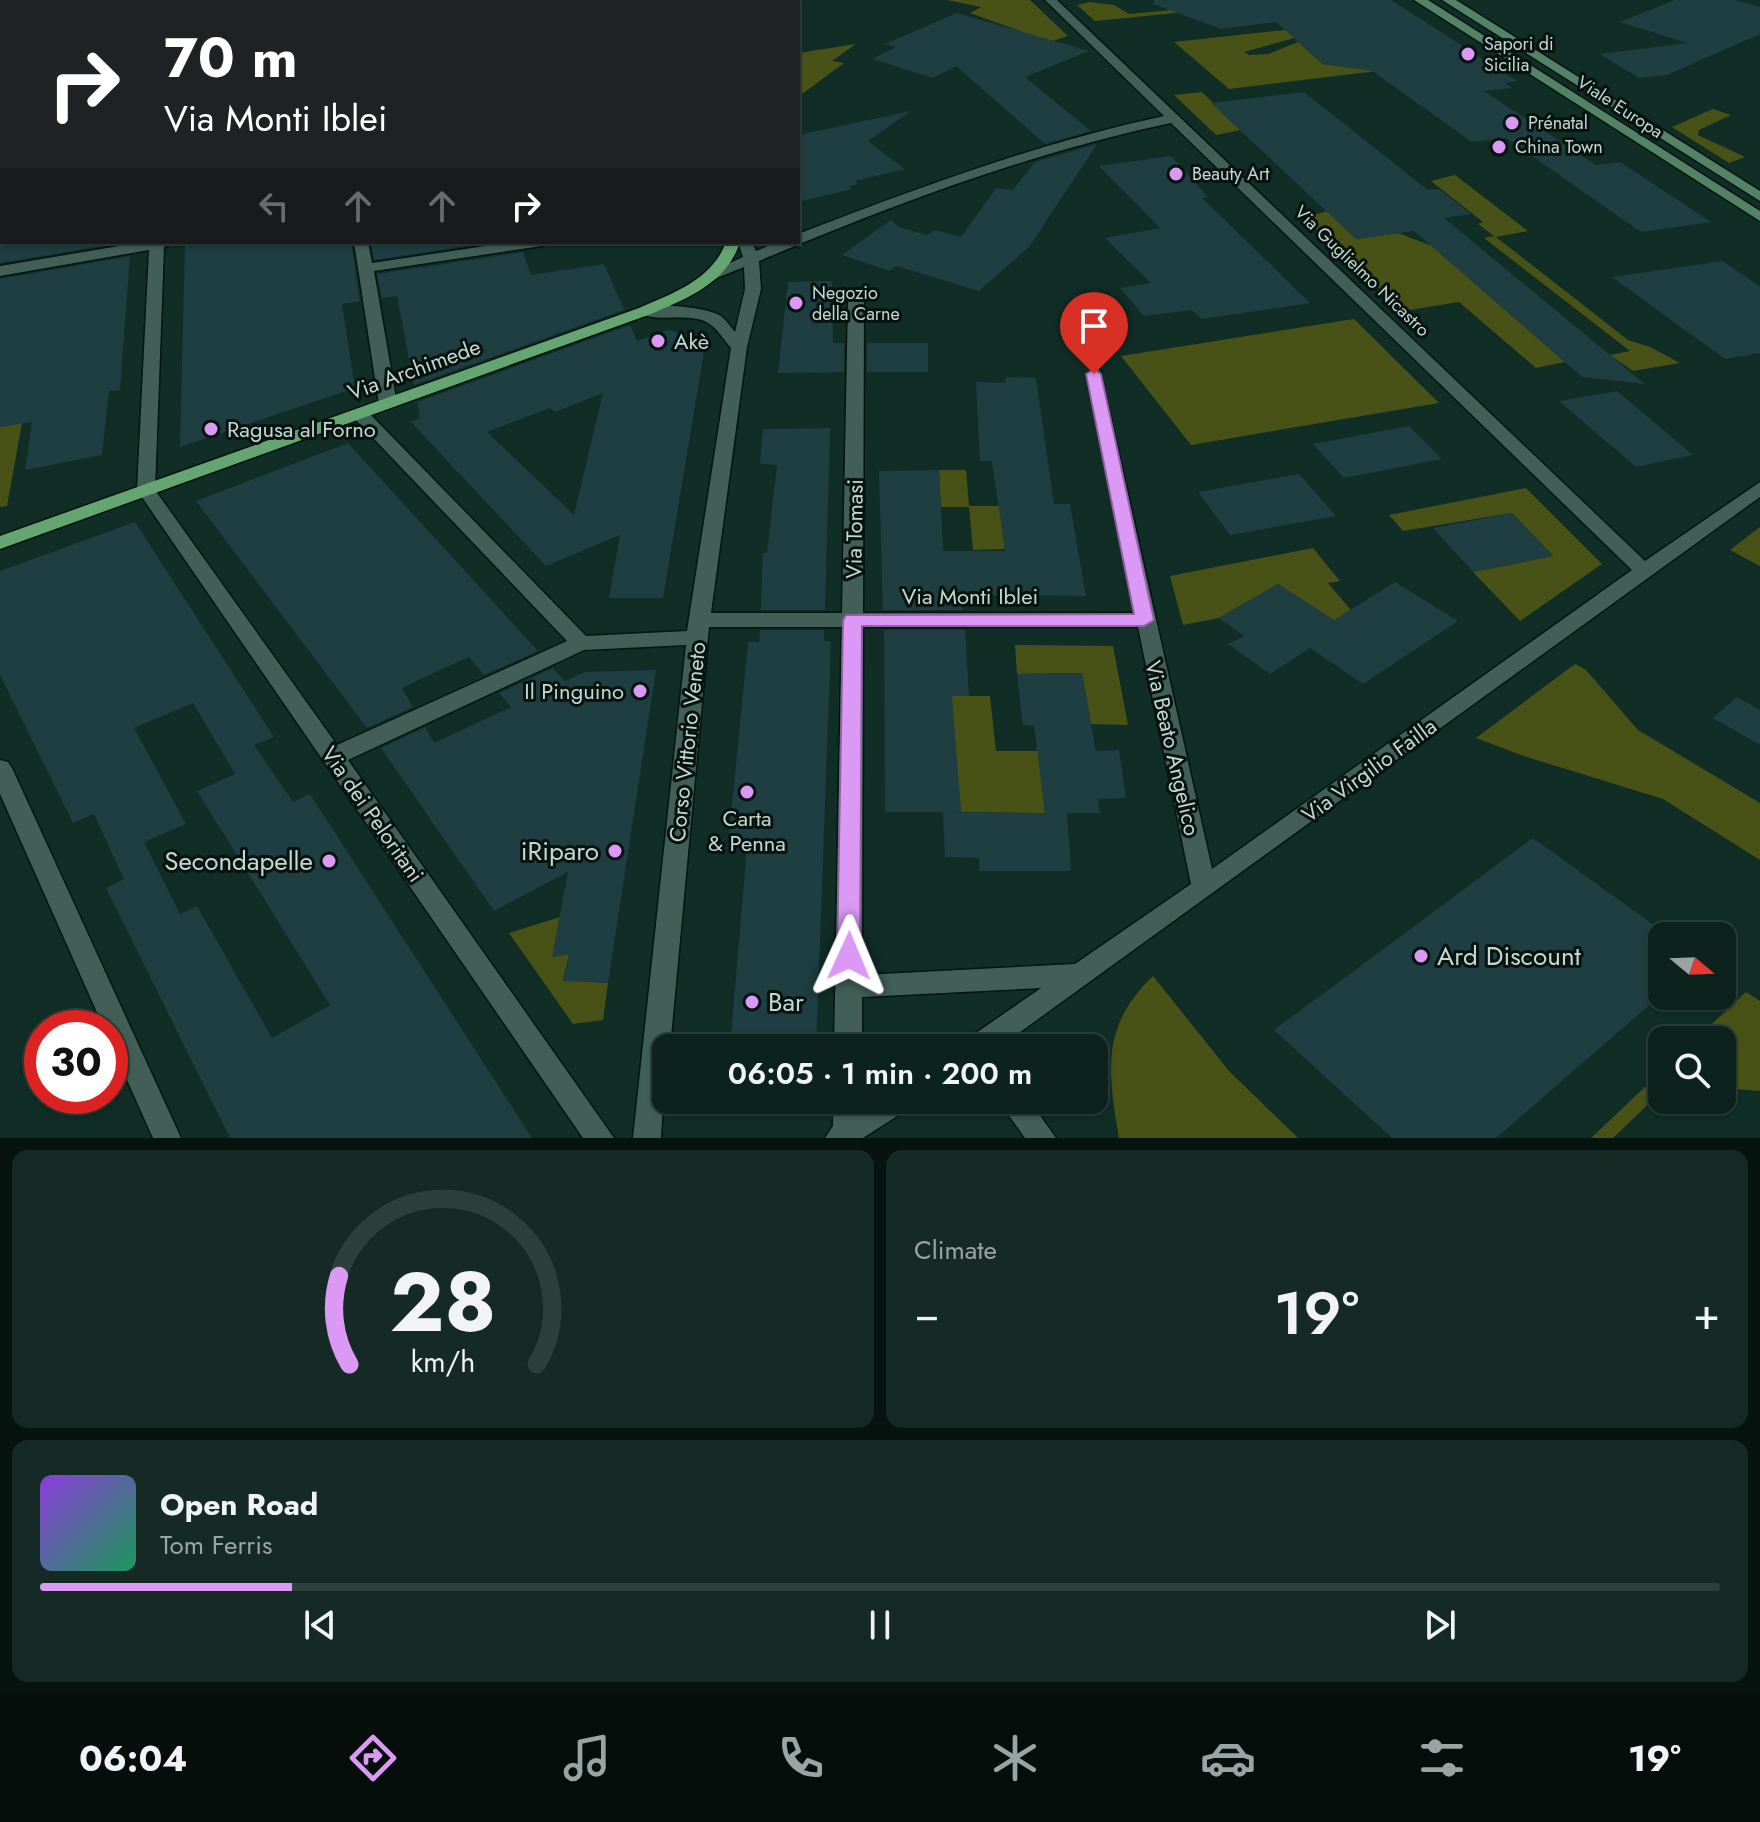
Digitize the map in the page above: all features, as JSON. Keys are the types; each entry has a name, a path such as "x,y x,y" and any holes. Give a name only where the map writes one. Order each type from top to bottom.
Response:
{"main road":[{"name":"Viale Europa","path":"1420,0 1760,217"},
{"name":"Viale Europa","path":"1448,0 1760,197"},
{"path":"704,281 724,262 732,244"},
{"name":"Via Archimede","path":"0,543 645,311 704,281"}],"street":[{"name":"Via Guglielmo Nicastro","path":"1051,0 1644,571"},
{"path":"800,238 1007,159 1120,128 1174,118"},
{"path":"0,271 155,244"},
{"path":"146,490 161,244"},
{"path":"361,244 388,404"},
{"path":"366,268 528,244"},
{"name":"Corso Vittorio Veneto","path":"647,1138 698,629 739,347 753,289 751,258 746,244"},
{"path":"739,347 694,295 704,281 786,244"},
{"path":"704,281 737,278 748,282 753,289"},
{"name":"Via Tomasi","path":"848,1034 856,298"},
{"path":"645,311 695,313 716,320"},
{"name":"Via Beato Angelico","path":"1094,374 1144,620 1204,888"},
{"path":"333,757 581,643 360,414"},
{"name":"Via Virgilio Failla","path":"996,1034 1760,488"},
{"name":"Via dei Peloritani","path":"146,490 600,1138"},
{"name":"Via Monti Iblei","path":"581,643 698,629 853,620 1144,620"},
{"path":"0,768 167,1138"},
{"path":"848,987 1082,975"},
{"path":"843,1136 845,1114"},
{"path":"843,1136 877,1114"},
{"path":"1023,1114 1042,1138"}],"green space":[{"path":"947,0 1030,0 1068,36 1043,44 1020,31 970,13 981,7"},
{"path":"1195,0 1307,0 1095,21 1077,5 1089,2 1114,5 1129,14 1171,10"},
{"path":"1312,27 1291,39 1244,52 1249,55 1268,54 1298,42 1323,64 1377,71 1229,89 1174,42"},
{"path":"856,44 832,61 844,63 800,96 800,53"},
{"path":"1202,92 1241,130 1216,135 1174,95"},
{"path":"1713,109 1731,115 1699,130 1698,135 1745,157 1729,163 1672,127"},
{"path":"1455,175 1528,231 1496,237 1628,340 1650,347 1680,363 1633,371 1610,355 1630,351 1484,238 1494,236 1478,224 1483,222 1431,181"},
{"path":"1327,211 1356,239 1398,233 1432,246 1565,362 1536,368 1459,302 1403,311 1304,218"},
{"path":"1354,319 1439,403 1191,445 1121,356"},
{"path":"22,423 7,506 0,507 0,427"},
{"path":"939,470 966,470 969,506 1000,506 1005,549 973,550 969,507 941,507"},
{"path":"1526,488 1602,564 1520,621 1473,572 1553,556 1512,513 1403,531 1389,515"},
{"path":"1760,527 1760,566 1730,550"},
{"path":"1313,548 1340,581 1328,583 1351,610 1326,626 1318,610 1278,584 1219,618 1183,625 1170,576"},
{"path":"1015,645 1113,646 1128,725 1091,724 1082,673 1017,674"},
{"path":"1575,664 1586,670 1638,730 1760,803 1760,860 1663,799 1476,738"},
{"path":"951,696 990,696 996,751 1038,751 1045,813 961,812"},
{"path":"560,917 553,957 569,954 563,980 608,983 603,1020 573,1024 509,933"},
{"path":"1153,976 1229,1071 1298,1138 1119,1138 1112,1092 1112,1051 1124,1014"},
{"path":"1746,992 1760,1001 1760,1091 1736,1089 1736,1026 1710,1026 1727,1010 1736,1010 1736,1001"},
{"path":"1648,1084 1648,1104 1613,1138 1591,1138"}],"building":[{"path":"1154,0 1391,0 1517,81 1505,83 1512,88 1484,91 1596,165 1620,162 1711,222 1641,232 1506,138 1472,142 1372,71 1323,64 1276,22 1221,29 1153,4"},
{"path":"1675,0 1736,0 1760,7 1760,34 1667,75 1639,78 1600,54 1687,43 1620,22"},
{"path":"957,13 1089,51 1025,77 1091,131 1045,144 956,66 933,78 872,59 896,47 885,44"},
{"path":"1304,92 1428,190 1439,189 1471,214 1444,218 1645,384 1582,377 1414,231 1356,239 1211,103"},
{"path":"911,111 868,141 905,169 855,181 858,184 849,186 852,189 800,202 800,135"},
{"path":"1097,144 1030,246 979,291 896,266 890,271 842,255 891,220 899,227 927,235 935,230 961,237 996,188 1013,190 1035,162"},
{"path":"1171,156 1208,197 1202,198 1310,303 1202,319 1192,310 1144,316 1120,288 1151,283 1105,238 1160,228 1099,166"},
{"path":"0,244 113,244 0,263"},
{"path":"185,244 351,244 360,301 342,304 355,388 180,447"},
{"path":"371,244 479,244 374,260"},
{"path":"523,252 531,275 604,264 624,310 414,385 397,296 382,298 377,274"},
{"path":"130,256 120,390 109,391 102,455 25,470 32,422 0,427 0,279"},
{"path":"1723,261 1760,287 1760,353 1725,359 1612,277"},
{"path":"832,281 833,343 844,343 844,372 778,373 788,282"},
{"path":"630,325 637,341 669,330 706,340 663,598 609,598 620,535 546,566 411,422 420,418 417,402","holes":["603,393 574,515 487,432 550,408 555,412"]},
{"path":"867,343 928,343 928,372 867,372"},
{"path":"1006,377 1036,378 1054,504 1070,504 1086,596 962,595 963,610 883,610 879,471 939,470 943,551 1005,551 992,461 980,461 976,382 1005,383"},
{"path":"1617,391 1693,455 1636,467 1559,401"},
{"path":"1409,426 1442,459 1344,478 1313,444"},
{"path":"830,428 825,610 761,610 763,553 767,553 777,465 760,464 763,429"},
{"path":"348,443 538,651 484,675 469,657 442,669 402,688 413,707 367,728 196,501"},
{"path":"1299,474 1336,516 1230,535 1198,492"},
{"path":"1512,513 1553,556 1473,572 1433,528"},
{"path":"135,522 274,737 254,745 293,802 310,794 532,1138 230,1138 106,888 124,879 94,814 73,823 0,675 0,571","holes":["193,703 235,774 197,791 330,1005 272,1038 197,906 180,914 144,842 186,824 134,728"]},
{"path":"1395,582 1458,621 1363,684 1310,648 1270,674 1228,644 1244,636 1219,618 1278,584 1334,620"},
{"path":"760,630 824,630 824,641 831,641 817,1034 731,1034 747,846 728,846 748,642 759,642"},
{"path":"884,630 965,630 969,696 952,696 961,812 885,812"},
{"path":"553,668 565,681 585,672 656,670 608,983 563,981 569,954 552,957 568,872 494,911 381,748 425,727 434,743 511,707 499,693"},
{"path":"1082,673 1096,751 1119,750 1126,798 1098,799 1100,813 1067,813 1071,871 979,871 979,858 945,857 943,812 1045,813 1034,726 1023,725 1017,674"},
{"path":"1737,697 1760,710 1760,745 1713,718"},
{"path":"1533,838 1650,922 1648,1006 1496,1138 1392,1138 1274,1030"}],"place":[{"name":"Sapori di Sicilia","path":"1468,54"},
{"name":"Prénatal","path":"1512,123"},
{"name":"China Town","path":"1499,147"},
{"name":"Beauty Art","path":"1176,174"},
{"name":"Negozio della Carne","path":"796,303"},
{"name":"Akè","path":"658,341"},
{"name":"Ragusa al Forno","path":"211,429"},
{"name":"Il Pinguino","path":"640,691"},
{"name":"Carta & Penna","path":"747,792"},
{"name":"iRiparo","path":"615,851"},
{"name":"Secondapelle","path":"329,861"},
{"name":"Ard Discount","path":"1421,956"},
{"name":"Bar","path":"752,1002"}],"route":[{"path":"849,956 853,620 1144,620 1094,374"}]}
